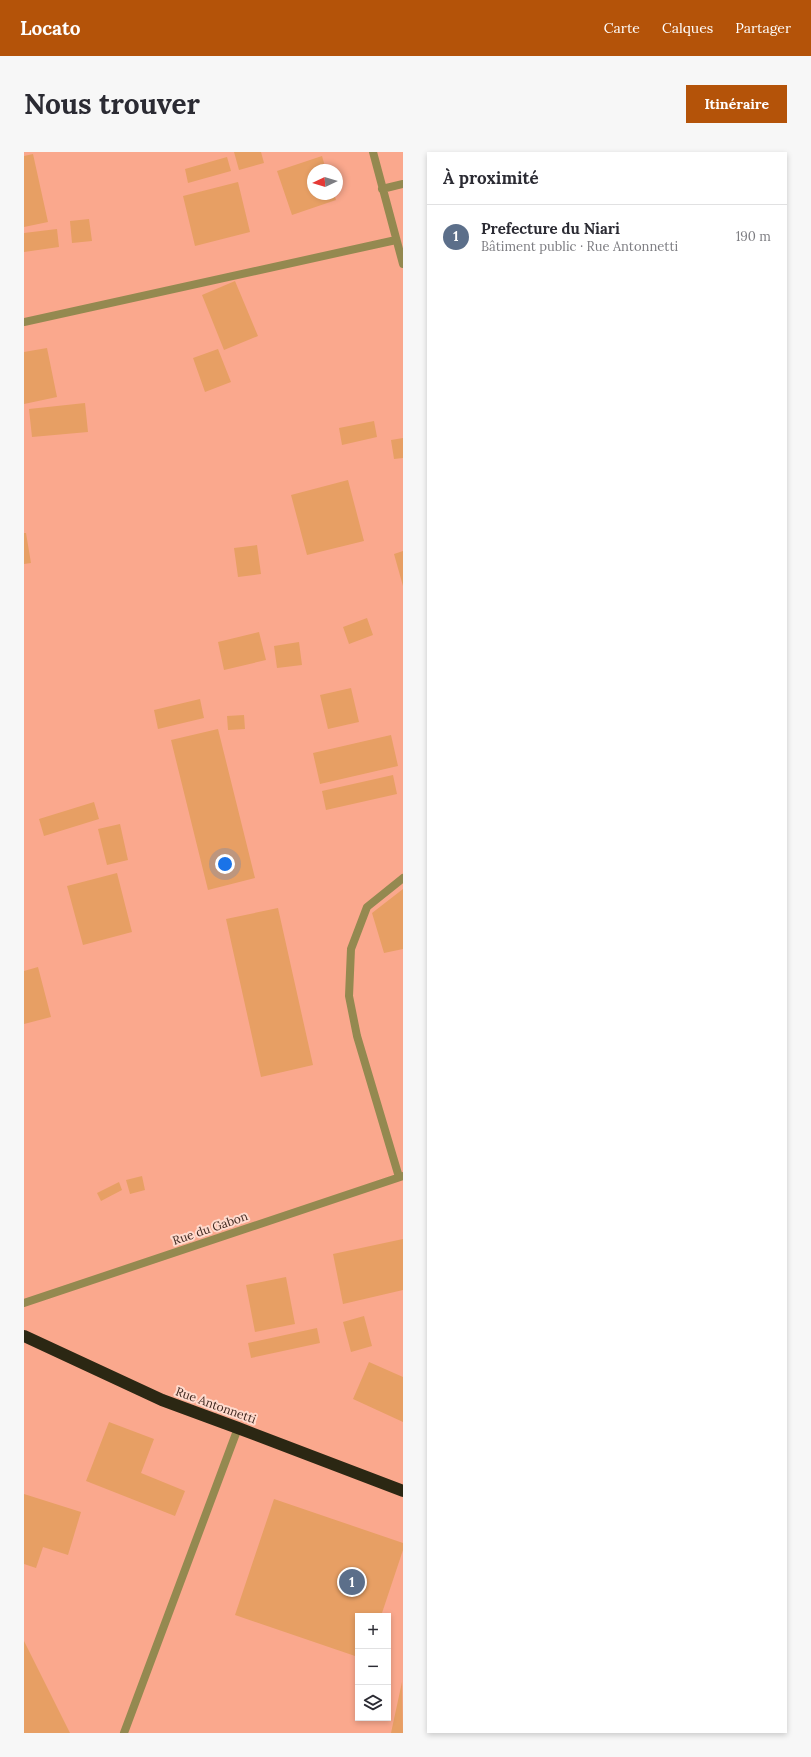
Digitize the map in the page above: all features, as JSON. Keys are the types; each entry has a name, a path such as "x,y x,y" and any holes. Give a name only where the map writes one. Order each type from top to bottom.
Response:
{"highway":[{"name":"Rue Antonnetti","path":"24,1336 162,1400 403,1491"}],"street":[{"path":"373,152 403,264"},
{"path":"382,189 403,184"},
{"path":"24,322 396,240"},
{"path":"401,1176 357,1036 349,996 351,949 367,907 403,878"},
{"name":"Rue du Gabon","path":"24,1303 401,1176"},
{"path":"124,1733 238,1428"}],"shaded area":[{"path":"24,152 403,152 403,1733 24,1733"}],"building":[{"path":"234,152 261,152 264,163 239,170"},
{"path":"33,154 48,222 24,227 24,156"},
{"path":"322,156 324,164 307,164 307,200 336,200 292,215 277,171"},
{"path":"227,157 231,171 188,183 185,169"},
{"path":"238,182 250,232 195,246 183,196"},
{"path":"89,219 92,241 72,243 70,221"},
{"path":"57,229 59,247 24,252 24,233"},
{"path":"235,281 258,336 224,350 202,295"},
{"path":"47,348 57,397 24,404 24,352"},
{"path":"218,349 231,382 205,392 193,358"},
{"path":"85,403 88,432 32,437 29,409"},
{"path":"374,421 377,437 342,445 339,428"},
{"path":"403,438 403,458 394,459 391,440"},
{"path":"348,480 364,541 307,555 291,495"},
{"path":"24,533 26,533 31,563 24,564"},
{"path":"257,545 261,574 238,577 234,548"},
{"path":"403,551 403,586 394,554"},
{"path":"367,618 373,635 349,644 343,627"},
{"path":"259,632 266,660 224,670 218,642"},
{"path":"299,642 302,665 277,668 274,646"},
{"path":"351,688 359,722 328,729 320,695"},
{"path":"200,699 204,718 158,729 154,710"},
{"path":"244,715 245,729 228,730 227,716"},
{"path":"218,729 255,878 208,890 171,740"},
{"path":"391,735 398,766 320,784 313,753"},
{"path":"393,775 397,794 326,810 322,791"},
{"path":"94,802 99,819 44,836 39,819"},
{"path":"120,824 128,860 107,865 98,829"},
{"path":"117,873 132,932 83,945 67,886"},
{"path":"403,889 403,949 384,953 372,913"},
{"path":"278,908 313,1065 261,1077 226,919"},
{"path":"38,967 51,1017 24,1024 24,971"},
{"path":"142,1176 145,1190 130,1194 126,1180"},
{"path":"119,1182 122,1190 101,1201 97,1193"},
{"path":"403,1239 403,1290 343,1304 333,1254"},
{"path":"286,1277 295,1324 255,1332 246,1285"},
{"path":"364,1316 372,1346 351,1352 343,1322"},
{"path":"317,1328 320,1343 251,1358 248,1343"},
{"path":"369,1362 403,1377 403,1422 353,1399"},
{"path":"109,1422 154,1439 141,1473 185,1491 175,1516 86,1481"},
{"path":"24,1494 81,1512 68,1555 43,1547 36,1568 24,1564"},
{"path":"274,1499 403,1543 403,1550 382,1613 355,1613 355,1656 235,1615"},
{"path":"24,1641 70,1733 24,1733"},
{"path":"402,1682 403,1733 391,1733"}],"place":[{"name":"Prefecture du Niari","path":"352,1582"}]}
